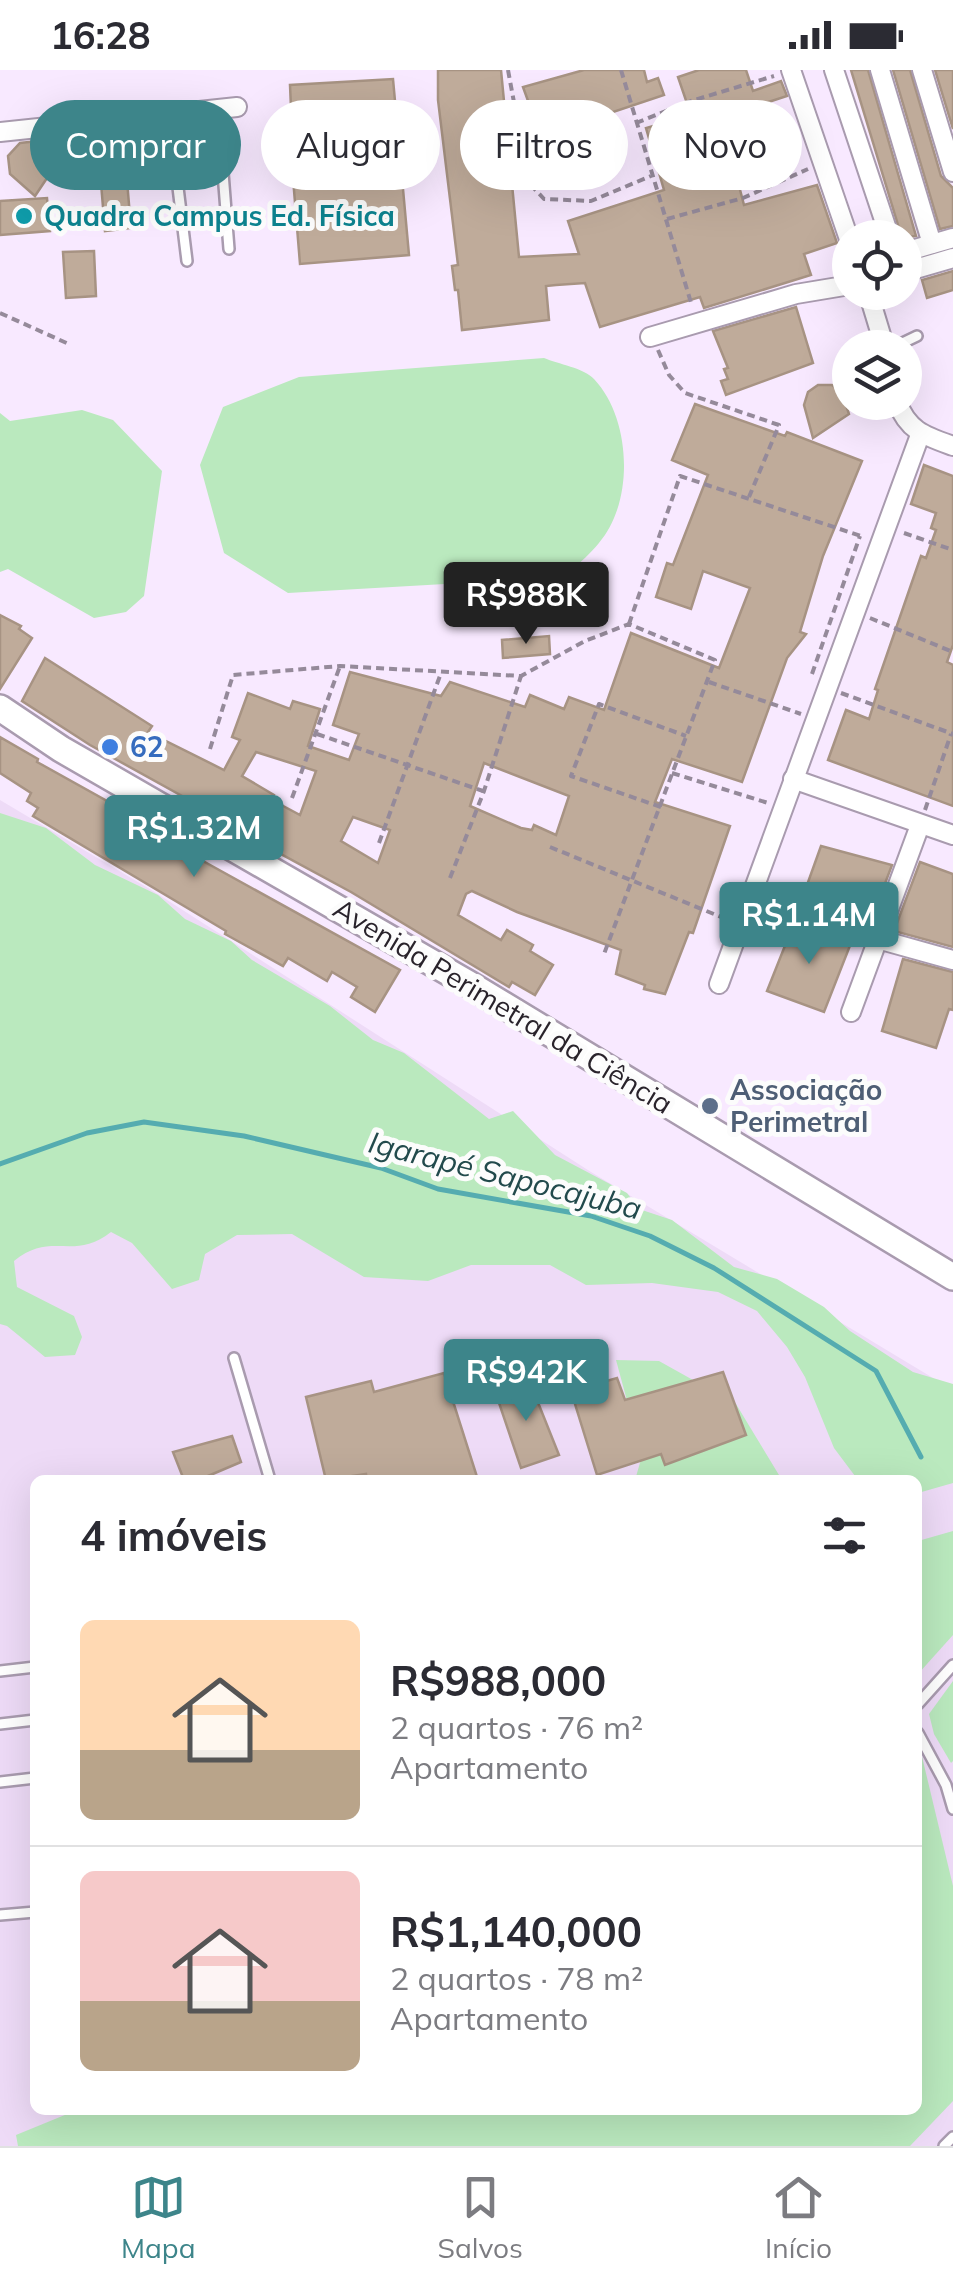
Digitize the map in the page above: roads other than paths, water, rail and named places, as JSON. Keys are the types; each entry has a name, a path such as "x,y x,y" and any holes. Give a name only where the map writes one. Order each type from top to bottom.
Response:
{"main road":[{"name":"Avenida Perimetral da Ciência","path":"0,708 61,749 470,984 953,1276"}],"street":[{"path":"792,70 828,160 844,220"},
{"path":"834,70 884,220"},
{"path":"880,70 932,244"},
{"path":"922,70 953,172"},
{"path":"0,132 30,129"},
{"path":"922,247 953,238"},
{"path":"922,267 953,258"},
{"path":"653,337 796,294 832,287"},
{"path":"904,420 920,435 953,446"},
{"path":"720,984 920,435"},
{"path":"793,779 953,835"},
{"path":"851,1012 920,824"},
{"path":"751,894 880,940 953,960"}],"lane":[{"path":"178,190 186,261"},
{"path":"224,190 229,249"},
{"path":"234,1358 269,1475"},
{"path":"922,1700 953,1666"},
{"path":"0,1671 30,1668"},
{"path":"0,1724 30,1721"},
{"path":"922,1739 949,1782 953,1808"},
{"path":"0,1782 30,1779"},
{"path":"0,1915 30,1912"},
{"path":"944,2146 953,2137"}],"waterway":[{"name":"Igarapé Sapocajuba","path":"0,1164 87,1133 144,1122 244,1136 381,1168 438,1189 591,1216 650,1236 714,1268 876,1371 921,1457"}],"place":[{"name":"Quadra Campus Ed. Física","path":"24,216"},
{"name":"62","path":"110,747"},
{"name":"Associação Perimetral","path":"710,1106"}]}
